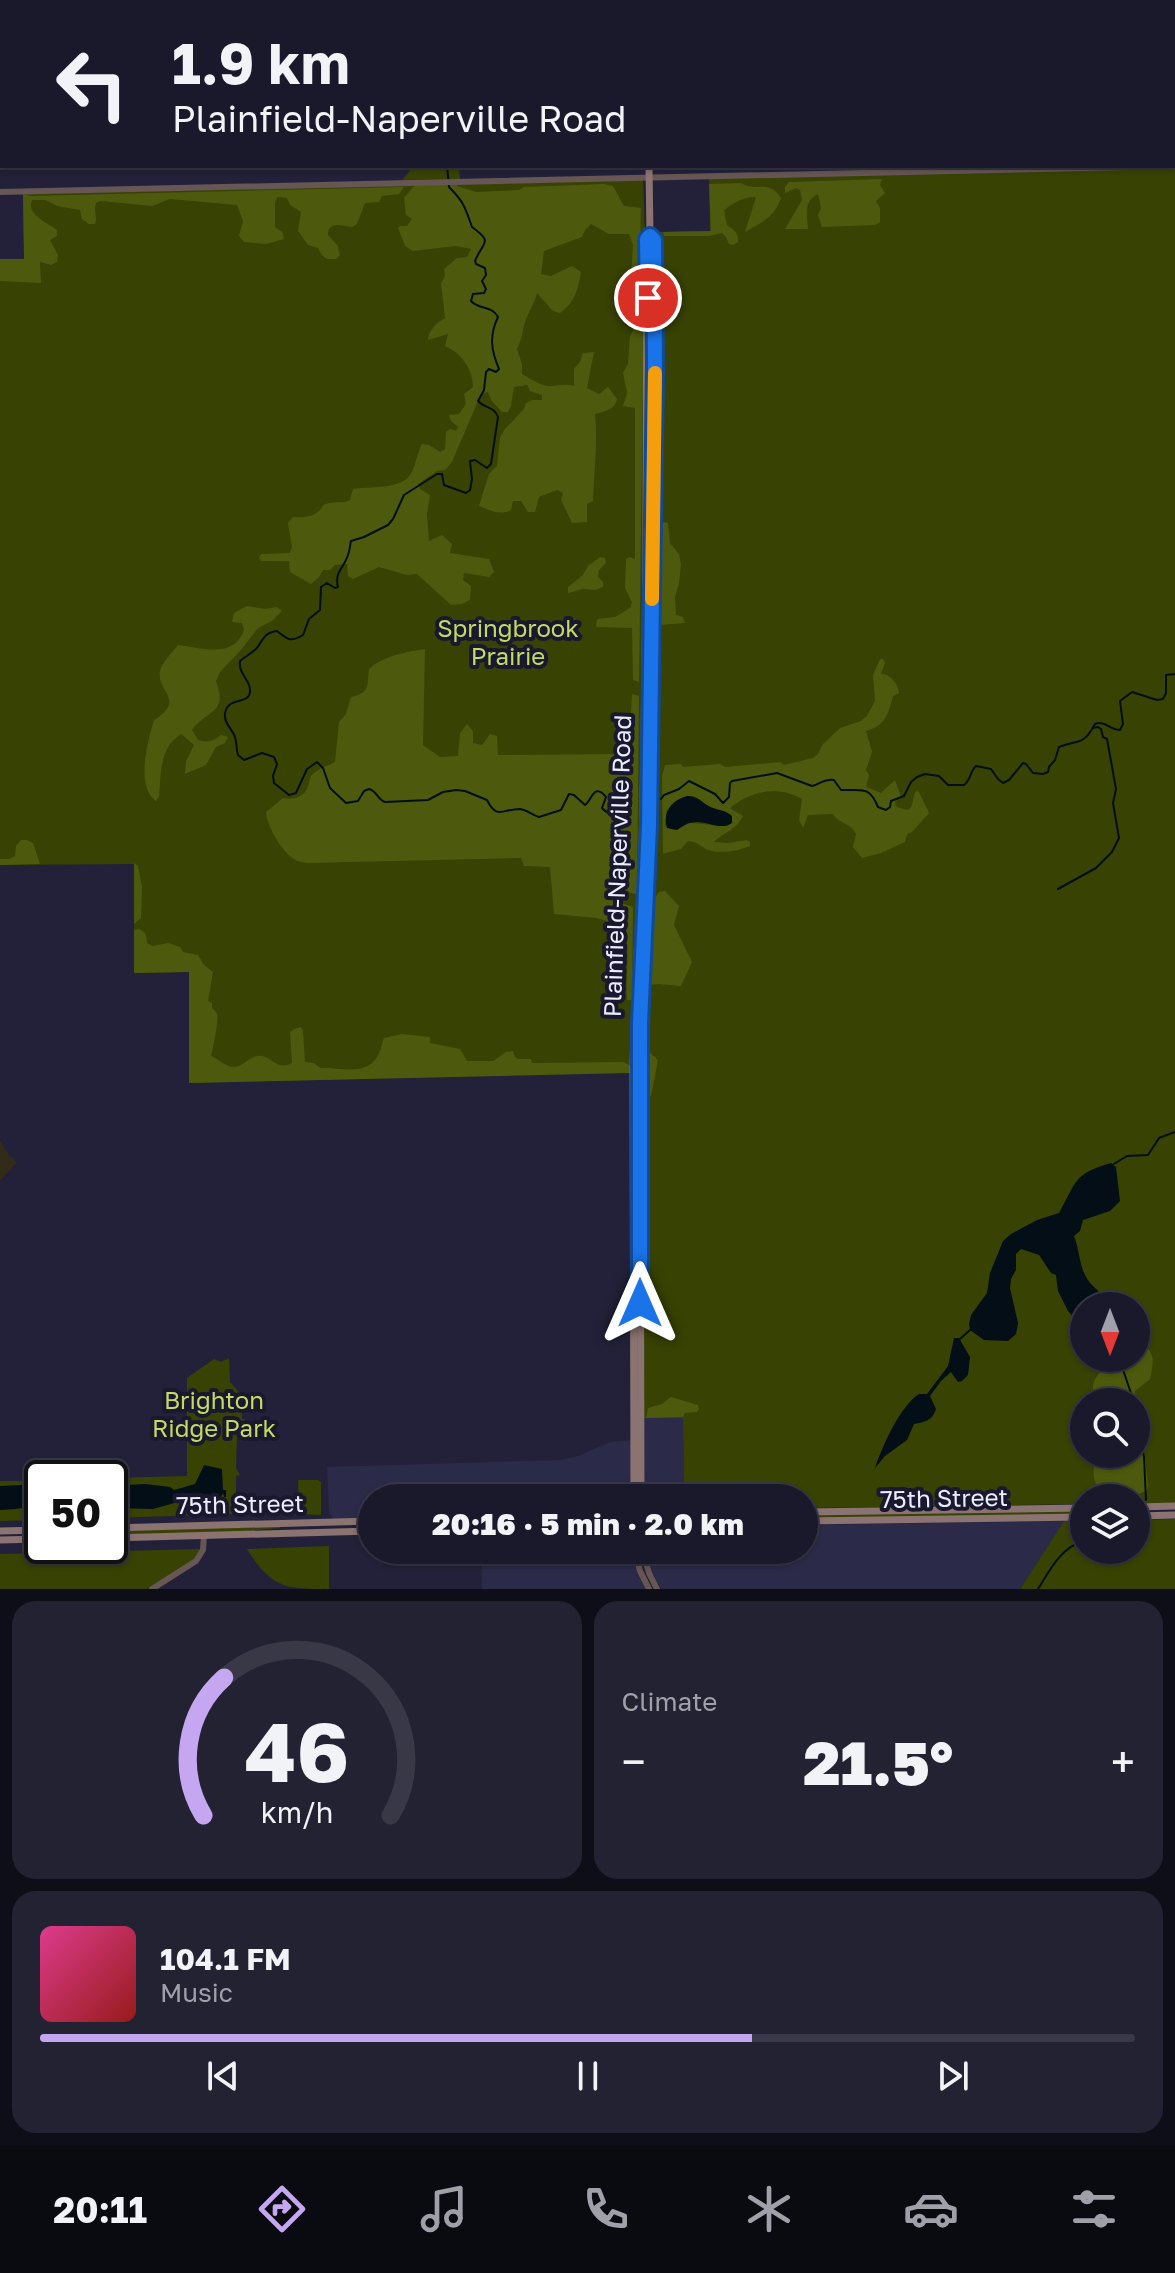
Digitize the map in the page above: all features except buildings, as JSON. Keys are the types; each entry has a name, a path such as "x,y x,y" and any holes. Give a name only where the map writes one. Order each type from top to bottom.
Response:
{"main road":[{"name":"Plainfield-Naperville Road","path":"634,1484 633,1023 642,847 649,168"},
{"name":"Plainfield-Naperville Road","path":"641,1484 640,1023 649,858 655,342 654,240 650,236"},
{"path":"1150,1507 1175,1506"},
{"name":"75th Street","path":"818,1512 1070,1508"},
{"path":"1150,1516 1175,1515"},
{"name":"75th Street","path":"818,1521 1070,1517"},
{"name":"75th Street","path":"128,1528 358,1522"},
{"path":"313,1532 325,1523"},
{"path":"0,1531 24,1530"},
{"name":"75th Street","path":"128,1537 358,1531"},
{"path":"0,1540 24,1539"}],"street":[{"path":"0,192 1079,168"},
{"path":"152,1589 196,1561 203,1550 204,1535"},
{"path":"638,1564 649,1589"},
{"path":"646,1564 657,1589"}],"shaded area":[{"path":"687,796 732,816 732,823 722,826 696,822 677,830 667,828 666,817 670,808 677,800"},
{"path":"0,1141 17,1162 0,1181"},
{"path":"1111,1163 1116,1167 1120,1201 1110,1211 1083,1220 1080,1231 1074,1236 1085,1275 1099,1292 1070,1292 1070,1313 1058,1291 1056,1275 1051,1273 1039,1255 1021,1249 1016,1254 1016,1270 1010,1288 1018,1323 1016,1334 1008,1341 984,1340 970,1330 969,1324 971,1315 987,1293 990,1273 1003,1241 1037,1220 1059,1213 1073,1186 1089,1171"},
{"path":"954,1338 959,1338 970,1357 968,1375 958,1382 951,1372 941,1381 930,1396 936,1409 932,1416 925,1422 914,1424 907,1440 885,1456 875,1468 905,1408 919,1394 927,1394 948,1366"},
{"path":"683,1417 684,1484 643,1484 643,1418"},
{"path":"631,1440 631,1484 358,1484 358,1518 333,1519 329,1512 327,1467 560,1460 610,1442"},
{"path":"204,1465 222,1469 226,1497 223,1493 219,1500 208,1502 178,1502 153,1509 128,1508 128,1485 145,1484 174,1490 195,1484"},
{"path":"24,1485 24,1507 0,1510 0,1486"},
{"path":"1064,1521 1020,1589 661,1589 648,1564 818,1564 818,1525"},
{"path":"481,1564 637,1564 646,1589 482,1589"}],"green space":[{"path":"412,168 459,168 460,179 402,180"},
{"name":"Springbrook Prairie","path":"1175,168 1175,1503 1150,1503 1150,1484 1070,1484 1070,1504 818,1508 818,1484 684,1484 683,1418 643,1418 636,1248 635,1072 189,1083 189,972 134,973 134,864 0,865 0,259 24,259 23,194 643,180 645,232 710,231 709,178"},
{"path":"882,179 880,185 885,193 876,201 880,208 880,222 875,225 822,227 818,215 821,208 818,194 808,205 808,229 785,229 802,200 800,190 796,188 785,193 789,182"},
{"path":"741,183 767,187 781,198 771,215 745,232 756,197 742,199 724,210 727,225 737,234 738,242 729,244 722,233 664,236 663,232 711,231 709,184"},
{"path":"457,184 476,192 604,184 613,186 624,206 641,208 640,240 645,244 646,299 637,300 632,296 633,245 629,234 609,234 591,224 582,237 544,251 541,274 551,276 572,266 581,272 579,284 572,300 560,313 553,311 537,293 517,349 522,374 550,386 574,386 574,369 583,353 594,352 587,388 599,394 608,387 617,399 612,408 595,414 593,501 587,504 587,522 572,523 561,500 563,493 557,490 539,497 535,512 528,512 521,501 513,501 511,510 503,512 479,506 489,474 497,466 500,438 505,429 526,403 542,400 542,395 530,391 527,385 514,387 511,406 508,412 502,412 488,392 481,394 452,462 445,470 437,471 418,484 430,495 427,514 429,541 442,535 452,544 450,553 489,559 494,572 489,577 464,573 463,580 471,586 470,600 451,605 417,574 407,575 379,567 353,579 348,576 347,564 335,565 330,570 323,570 311,584 290,572 289,561 261,561 261,554 290,553 288,523 293,517 311,516 325,504 350,500 353,489 392,485 405,480 412,471 422,444 440,452 445,449 446,432 450,429 456,431 458,427 449,415 459,414 466,404 464,394 473,387 465,362 445,346 448,334 428,340 434,327 445,318 441,283 445,276 444,269 457,258 467,257 471,249 456,246 413,251 405,246 398,228 407,226 412,219 406,215 404,198 415,185"},
{"path":"404,187 399,194 382,196 379,202 365,203 357,224 352,227 330,227 328,235 338,246 340,255 336,259 325,258 318,248 308,245 298,231 301,212 290,205 287,198 277,197 275,203 275,227 283,233 284,239 266,244 244,242 239,236 243,221 237,205 170,199 152,206 101,201 96,203 95,224 89,224 82,219 80,210 57,206 46,200 32,200 34,214 57,230 57,236 50,240 58,255 57,262 51,265 40,262 41,283 0,281 0,259 24,259 23,194"},
{"path":"644,310 639,682 633,680 632,628 596,627 597,619 615,617 630,608 632,602 625,588 626,559 635,559 635,408 623,406 627,393 623,373 628,364 630,336 636,314"},
{"path":"668,523 670,543 679,554 681,564 675,597 676,615 683,617 685,623 659,625 660,526"},
{"path":"600,557 605,558 606,563 599,570 598,577 603,587 568,593 568,587"},
{"path":"247,606 277,607 282,611 258,628 220,672 216,681 220,700 218,705 192,730 202,741 211,741 221,735 228,737 225,743 216,747 206,765 185,774 186,761 194,745 181,734 174,740 162,762 156,801 146,785 145,763 154,720 164,713 169,701 160,678 161,668 178,645 216,650 233,645 244,630 242,623 232,622 234,613"},
{"path":"425,649 423,745 440,757 458,756 460,733 467,724 473,731 473,743 482,745 490,734 497,736 498,755 618,754 629,747 632,694 639,696 637,892 611,887 608,899 633,907 632,1000 627,1000 624,927 597,918 554,914 550,867 524,866 521,858 308,863 289,856 276,838 266,812 283,798 302,794 313,774 335,762 339,722 346,714 351,697 366,688 369,669 388,658"},
{"path":"880,659 883,659 885,663 881,674 893,680 899,693 893,696 888,714 882,722 866,731 872,752 866,770 869,775 866,787 881,793 895,780 901,797 895,802 896,807 910,809 916,791 929,813 907,834 905,842 862,858 853,847 856,834 851,827 833,814 808,815 803,828 799,820 802,799 774,791 746,797 730,808 743,816 714,842 747,840 750,846 718,852 688,841 681,849 663,854 662,776 665,765 720,764 725,767 780,762 784,765 813,758 840,728 867,716 875,701 873,675","holes":["704,803 727,812 728,826 689,823 673,830 665,826 667,810"]},
{"path":"21,840 33,843 40,864 0,865 0,859 15,856 16,846"},
{"path":"134,863 138,866 142,887 141,918 134,924"},
{"path":"665,891 679,906 674,925 692,962 681,986 649,985 653,901 659,892"},
{"path":"139,929 146,934 147,943 152,946 168,943 180,947 183,952 198,955 213,972 208,1001 212,1003 217,1017 211,1056 231,1067 257,1056 281,1065 292,1063 290,1032 301,1027 305,1062 314,1063 320,1068 354,1069 370,1065 381,1049 384,1038 402,1034 430,1037 430,1043 460,1049 467,1061 493,1061 513,1051 518,1059 531,1059 532,1063 624,1062 630,1066 630,1073 189,1083 189,972 134,973 134,930"},
{"path":"646,1049 658,1060 651,1096 646,1097"},
{"path":"1150,1352 1152,1356 1150,1379 1139,1388 1093,1388 1100,1372 1150,1372"},
{"name":"Brighton Ridge Park","path":"229,1358 230,1382 242,1395 242,1419 245,1419 235,1433 236,1468 240,1475 236,1476 236,1505 299,1507 298,1480 318,1480 321,1482 321,1515 263,1513 128,1517 128,1478 187,1476 187,1378 214,1359 221,1362"},
{"path":"671,1397 698,1405 699,1409 685,1413 683,1417 646,1418 648,1408 662,1404"},
{"path":"1146,1468 1148,1484 1097,1484 1094,1469"},
{"path":"0,1481 24,1481 24,1520 0,1521"},
{"path":"1070,1510 1070,1514 818,1519 818,1514"},
{"path":"1175,1519 1175,1589 1020,1589 1064,1521 1070,1521 1070,1564 1150,1564 1150,1520"},
{"path":"281,1526 235,1532 128,1535 128,1530"},
{"path":"329,1546 329,1589 281,1584 264,1572 247,1549"},
{"path":"200,1549 196,1559 147,1589 0,1589 0,1554 24,1553 24,1564 128,1564 128,1551"}],"waterway":[{"path":"447,168 449,187 464,205 472,227 485,240 475,261 485,268 486,275 482,281 486,289 484,293 473,294 471,301 498,317 492,343 499,369 486,372 484,390 478,401 498,417 491,464 487,468 475,460 470,461 472,479 470,490 466,493 444,485 442,474 437,474 404,495 388,525 351,541 338,574 338,587 327,583 321,587 320,610 309,619 303,635 292,639 277,631 269,633 257,648 240,661 249,695 230,704 225,714 226,721 235,737 238,755 244,760 262,753 274,757 277,764 274,783 289,795 296,793 307,769 317,762 323,768 330,788 346,803 358,801 369,789 385,802 428,800 443,792 456,790 487,800 497,812 520,809 539,817 561,810 569,794 585,805 599,791 606,797 602,808 609,813 631,806"},
{"path":"661,799 689,781 715,794 723,803 729,797 732,781 777,773 812,786 834,780 841,790 868,792 878,807 886,810 891,801 904,796 911,782 925,774 939,776 948,785 964,785 976,766 991,769 1003,783 1023,763 1033,773 1043,774 1048,772 1059,747 1084,739 1095,724 1102,723 1120,730 1123,724 1120,701 1132,692 1163,699 1166,675 1175,674"},
{"path":"1058,889 1096,868 1112,852 1119,838 1113,803 1116,789 1107,739 1103,737 1101,729 1093,728"},
{"path":"1114,1164 1127,1156 1148,1155 1159,1138 1175,1132"},
{"path":"960,1339 970,1330"},
{"path":"1124,1372 1129,1388"},
{"path":"1145,1468 1145,1484"},
{"path":"1038,1589 1070,1547"}],"slow traffic":[{"path":"652,599 655,373"}],"route":[{"path":"640,1303 640,1023 649,847 655,365 654,240 650,236 647,239 648,298"}]}
